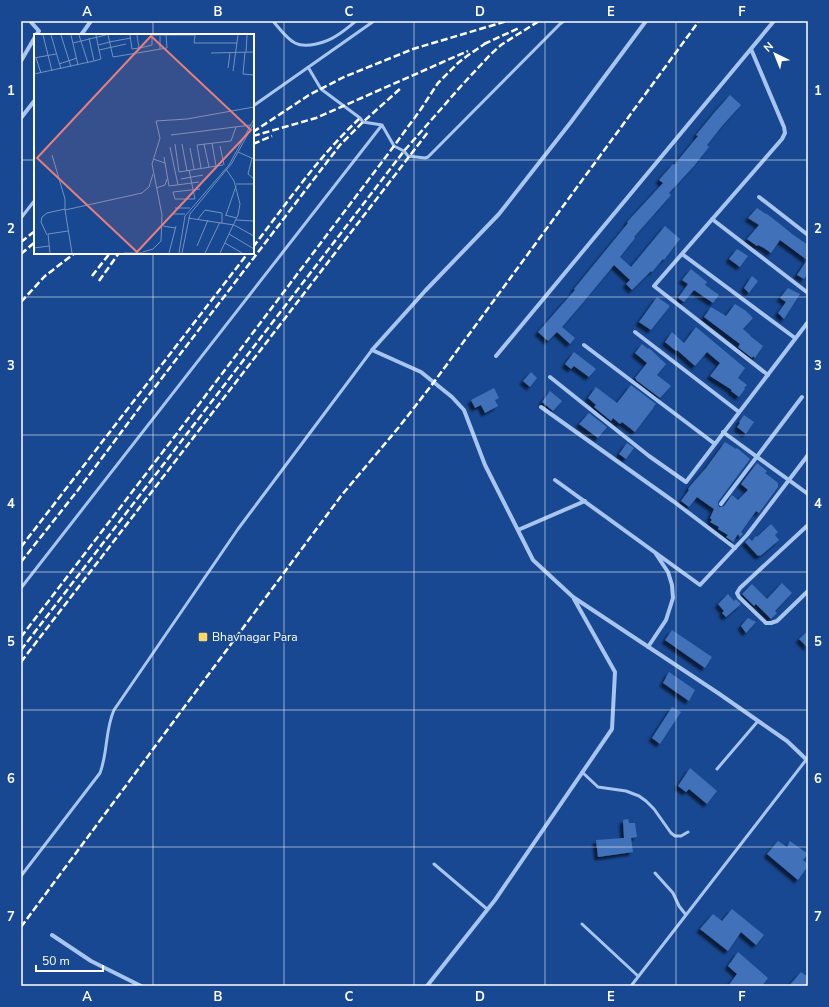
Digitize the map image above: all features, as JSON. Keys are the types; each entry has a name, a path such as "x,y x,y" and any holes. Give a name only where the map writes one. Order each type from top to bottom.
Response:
{"street":[{"path":"30,21 39,31 37,34"},
{"path":"82,34 91,21"},
{"path":"646,21 571,122 499,214 425,291 372,350 421,372 452,397 464,410 485,465 533,560 573,597 718,693 787,741 807,760"},
{"path":"496,356 774,21"},
{"path":"21,61 23,55 34,39"},
{"path":"751,49 784,126 785,133 782,139 654,286 768,375"},
{"path":"21,118 34,101"},
{"path":"759,197 808,235"},
{"path":"712,219 808,293"},
{"path":"682,254 795,338"},
{"path":"550,378 650,456 686,482 808,322"},
{"path":"635,332 739,412"},
{"path":"584,345 715,444"},
{"path":"721,504 802,397"},
{"path":"541,406 673,501 735,548"},
{"path":"723,432 808,494"},
{"path":"556,480 700,585 748,535 808,456"},
{"path":"518,530 585,501"},
{"path":"808,525 740,588 737,593 739,597 766,623 771,623 777,621 808,590"},
{"path":"648,647 666,620 673,598 672,584 668,572 654,551"},
{"path":"427,986 495,900 612,729 615,672 573,597"},
{"path":"52,935 91,961 141,986"}],"lane":[{"path":"273,21 293,42 308,46 331,39 356,21"},
{"path":"254,105 374,21"},
{"path":"382,125 394,146 404,151 408,156 428,157 564,21"},
{"path":"308,67 321,89 360,118 363,122 382,125"},
{"path":"21,588 382,125"},
{"path":"21,218 34,201"},
{"path":"21,876 100,773 104,759 110,719 114,710 238,529 372,350"},
{"path":"717,769 758,721"},
{"path":"631,986 807,760"},
{"path":"582,772 598,787 626,791 639,796 654,809 671,833 675,836 681,836 688,832"},
{"path":"434,864 487,910"},
{"path":"655,873 673,893 679,906 686,915"},
{"path":"582,924 638,976"}],"building":[{"path":"730,95 741,105 722,126 707,145 709,147 669,193 671,195 634,237 635,238 620,257 631,267 665,226 680,239 664,260 663,259 652,272 651,271 632,290 626,284 630,280 614,265 562,327 575,338 570,344 557,332 548,341 538,332 575,290 574,289 628,223 627,222 663,183 659,180 673,164 674,165 698,136 696,135"},
{"path":"757,208 808,245 808,273 804,279 797,275 807,260 780,240 771,253 747,239 759,225 748,218"},
{"path":"737,249 748,256 740,267 729,259"},
{"path":"691,269 707,282 705,285 719,295 713,303 694,290 684,302 678,298 688,284 682,280"},
{"path":"752,276 758,281 749,293 744,288"},
{"path":"788,288 800,294 784,319 778,313 786,302 780,298"},
{"path":"657,297 670,306 651,330 639,322"},
{"path":"735,304 746,311 753,318 743,329 763,346 755,358 753,356 752,358 739,348 738,347 740,344 704,317 711,307 726,316"},
{"path":"696,327 745,368 738,378 747,385 739,397 731,391 732,390 710,376 720,363 707,352 695,366 677,350 676,351 665,342 672,332 684,343"},
{"path":"642,344 648,349 649,348 666,364 657,375 671,386 660,398 635,378 647,363 635,353"},
{"path":"574,352 596,369 589,377 574,366 571,369 565,364"},
{"path":"531,372 537,378 530,387 523,381"},
{"path":"631,385 656,404 635,432 622,422 620,424 613,418 611,421 594,407 596,405 588,398 596,387 617,403"},
{"path":"494,388 499,398 495,400 498,406 485,413 481,405 475,408 471,400"},
{"path":"550,391 562,401 553,411 542,402"},
{"path":"589,413 607,427 598,438 579,424"},
{"path":"744,415 754,422 746,434 737,427"},
{"path":"725,442 736,449 737,448 750,459 718,502 719,507 724,506 732,495 738,500 748,490 741,484 757,463 767,471 765,473 778,484 778,487 759,513 756,511 741,532 743,534 740,537 738,534 733,542 726,537 728,535 718,529 719,527 710,522 712,520 710,518 714,509 697,497 689,507 681,501 689,490 688,489"},
{"path":"627,443 634,448 626,459 619,454"},
{"path":"771,524 778,532 775,535 779,540 760,556 758,556 745,542 749,538 752,541"},
{"path":"782,583 792,593 775,611 777,613 771,619 756,604 754,606 742,594 752,584 767,599"},
{"path":"728,594 734,601 736,599 741,604 726,617 722,613 724,611 718,604"},
{"path":"748,618 756,622 746,633 741,626"},
{"path":"672,630 712,657 705,668 665,640"},
{"path":"808,631 808,648 799,639"},
{"path":"669,672 695,690 689,701 663,683"},
{"path":"672,707 681,712 660,744 652,738"},
{"path":"690,768 717,791 707,804 689,789 686,792 678,786"},
{"path":"628,819 629,823 635,823 637,837 631,838 633,852 598,857 596,840 624,838 623,820"},
{"path":"778,841 787,847 790,841 808,854 803,860 808,864 808,866 798,880 767,854"},
{"path":"732,909 764,935 756,945 741,932 728,951 700,929 713,914 722,921"},
{"path":"738,952 768,978 762,986 728,986 737,974 728,966"},
{"path":"801,972 808,977 808,986 789,986"}],"railway":[{"path":"254,131 309,95 344,77 413,49 507,21"},
{"path":"21,650 404,151 490,55 501,45 539,21"},
{"path":"21,927 341,496 399,427 434,382 699,21"},
{"path":"484,44 519,28"},
{"path":"21,637 394,146 438,83 458,63 489,41"},
{"path":"254,136 316,118 468,51"},
{"path":"21,562 78,490 340,145 401,88"},
{"path":"254,246 316,165 359,119"},
{"path":"21,662 428,132"},
{"path":"254,144 272,136"},
{"path":"21,242 34,232"},
{"path":"21,254 34,243"},
{"path":"21,302 45,276 74,254"},
{"path":"92,276 109,254"},
{"path":"99,281 118,254"},
{"path":"21,547 247,254"}],"place":[{"name":"Bhavnagar Para","path":"203,637"}]}
